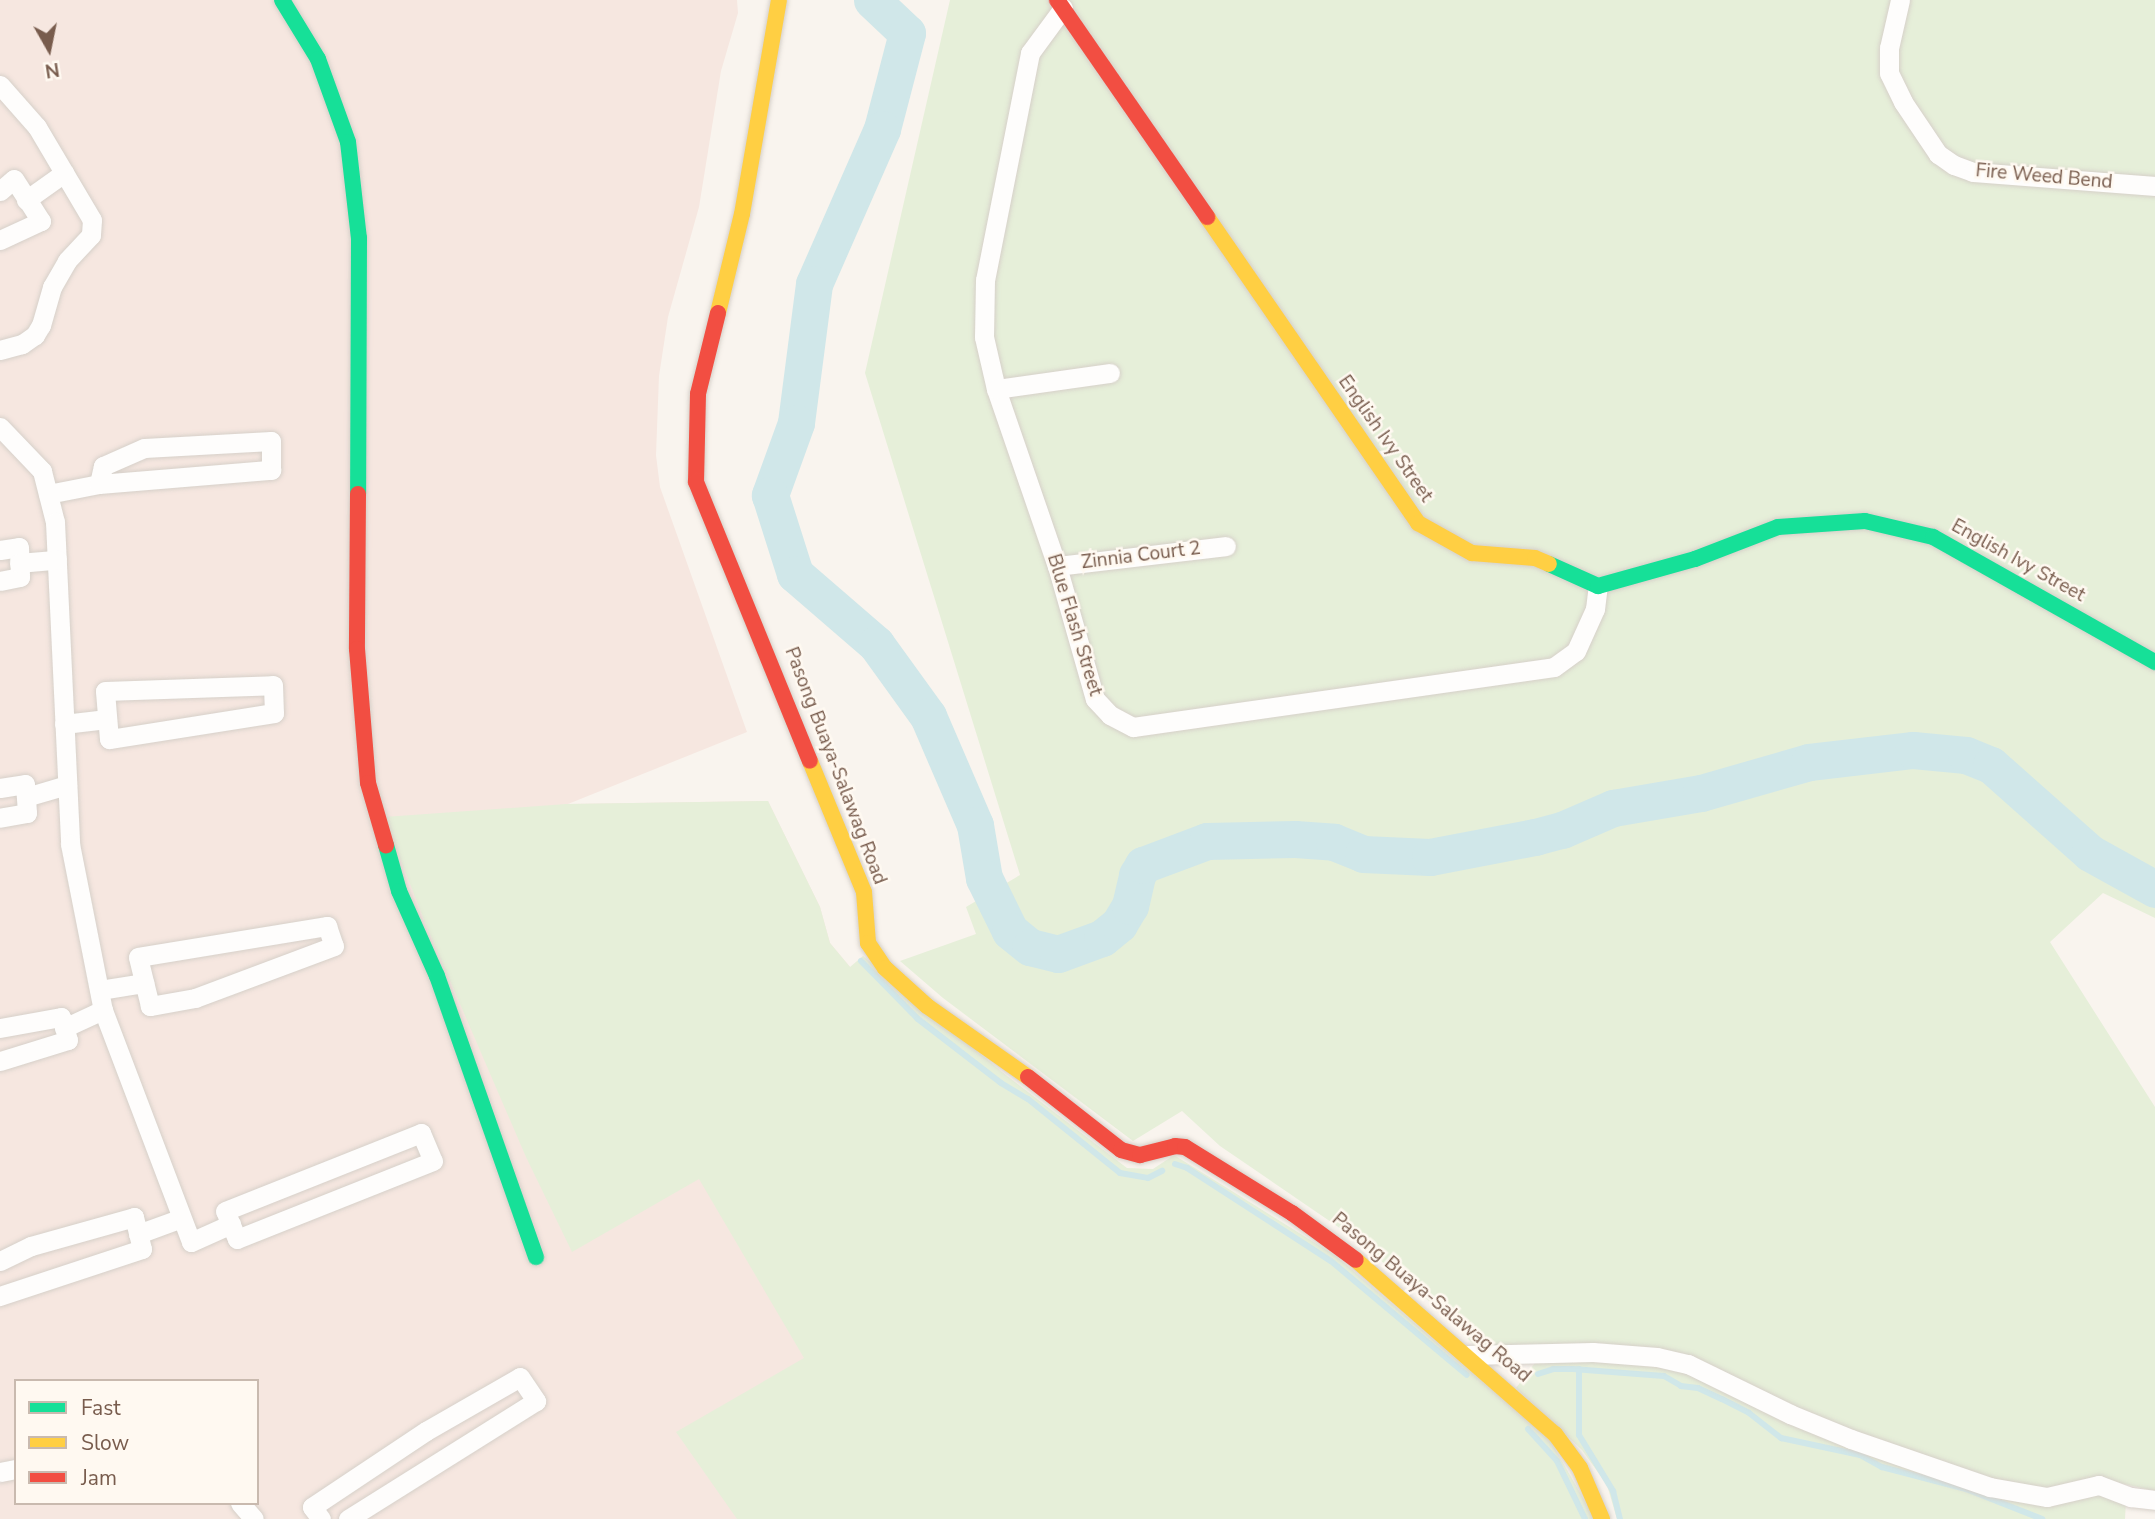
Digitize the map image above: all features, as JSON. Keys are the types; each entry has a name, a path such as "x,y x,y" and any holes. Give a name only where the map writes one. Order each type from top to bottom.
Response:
{"street":[{"path":"282,0 318,59 348,142 359,238 357,649 368,783 398,891 437,976 536,1256"},
{"name":"Pasong Buaya-Salawag Road","path":"779,0 742,214 698,394 696,482 864,892 868,943 885,968 927,1006 1020,1070 1121,1150 1140,1156 1175,1146 1185,1147 1322,1233 1468,1355 1555,1434 1580,1468 1602,1519"},
{"name":"Fire Weed Bend","path":"1900,0 1889,48 1889,74 1903,102 1938,154 1954,165 1973,172 2155,186"},
{"name":"Blue Flash Street","path":"1060,4 1030,53 985,280 984,337 996,390 1056,566 1095,699 1110,715 1133,727 1554,667 1576,650 1595,609 1598,586"},
{"name":"English Ivy Street","path":"1060,4 1418,523 1472,553 1535,558 1598,586 1695,559 1778,527 1865,521 1933,537 2155,662"},
{"path":"0,85 37,127 92,220 91,235 67,261 52,287 41,325 35,335 22,344 0,350"},
{"path":"26,200 65,173"},
{"path":"0,191 14,179 41,221 0,240"},
{"path":"996,390 1110,373"},
{"path":"0,426 43,471 55,522 70,844 103,1010 180,1219 191,1242 231,1224"},
{"path":"48,494 99,484 271,470 271,441 144,448 103,466 99,484"},
{"name":"Zinnia Court 2","path":"1056,566 1226,545"},
{"path":"0,550 19,547 20,577 0,580"},
{"path":"19,563 57,560"},
{"path":"273,685 274,713 109,739 107,719 105,691 273,685"},
{"path":"64,724 107,719"},
{"path":"0,788 25,783 27,813 0,818"},
{"path":"26,797 67,785"},
{"path":"327,926 334,946 195,998 150,1006 145,983 138,957 327,926"},
{"path":"100,990 145,983"},
{"path":"64,1028 103,1010"},
{"path":"0,1028 61,1017 68,1040 0,1061"},
{"path":"421,1133 433,1161 334,1198 237,1239 231,1224 225,1211 421,1133"},
{"path":"0,1261 31,1246 134,1217 142,1249 0,1296"},
{"path":"138,1234 180,1219"},
{"path":"1468,1355 1593,1352 1657,1357 1688,1364 1790,1414 1851,1439 1990,1487 2047,1497 2099,1485 2131,1497 2155,1500"},
{"path":"321,1519 313,1507 426,1431 520,1377 536,1401 348,1519"},
{"path":"242,1505 254,1519"}],"shaded area":[{"path":"0,0 737,0 738,13 721,71 699,207 668,317 659,376 656,455 660,487 747,732 568,804 768,801 820,907 830,943 856,974 1534,1519 0,1519"}],"green space":[{"path":"950,0 2155,0 2155,918 2103,893 2050,942 2155,1107 2155,1491 2107,1480 2037,1490 2005,1485 1821,1421 1713,1369 1475,1346 1441,1311 1350,1235 1220,1146 1182,1111 1133,1141 943,998 900,961 976,934 966,907 1020,875 865,373"},
{"path":"768,801 820,907 830,943 850,967 863,956 1002,1072 1127,1168 1153,1169 1174,1155 1336,1256 1550,1440 1595,1519 737,1519 676,1432 804,1358 699,1179 572,1252 526,1157 426,925 384,817 566,804"},
{"path":"1538,1359 1643,1365 1682,1371 1967,1483 2093,1493 2126,1501 2125,1519 1617,1519 1607,1485 1582,1450 1516,1388"}],"waterway":[{"path":"872,0 907,33 882,129 814,284 796,423 770,495 795,574 876,644 928,716 975,825 984,878 1010,931 1030,947 1058,954 1102,938 1119,924 1130,906 1137,875 1143,865 1207,841 1295,839 1334,842 1363,854 1430,857 1535,837 1562,830 1613,808 1701,793 1809,762 1913,750 1966,755 1991,765 2090,853 2155,889"},
{"path":"861,961 918,1019 1001,1083 1028,1099 1120,1173 1148,1178 1162,1171"},
{"path":"1175,1164 1187,1168 1331,1261 1467,1375"},
{"path":"1538,1374 1553,1369 1573,1369 1664,1376 1681,1386 1698,1388 1749,1413 1781,1438 1860,1455 1882,1467 1966,1489 2042,1519"},
{"path":"1579,1369 1579,1435 1613,1491 1620,1519"},
{"path":"1528,1429 1557,1461 1585,1519"}],"traffic: fast":[{"path":"282,0 318,59 348,142 359,238 358,494"},
{"path":"1549,564 1598,586 1695,559 1778,527 1865,521 1933,537 2155,662"},
{"path":"386,845 399,891 437,976 536,1257"}],"traffic: slow":[{"path":"718,313 742,214 779,0"},
{"path":"1207,217 1418,523 1472,553 1535,558 1549,564"},
{"path":"810,761 864,892 868,943 885,968 927,1006 1028,1077"},
{"path":"1356,1260 1555,1434 1580,1468 1602,1519"}],"traffic: jam":[{"path":"1057,0 1207,217"},
{"path":"718,313 698,394 696,482 810,761"},
{"path":"358,494 357,649 368,783 386,845"},
{"path":"1028,1077 1121,1150 1140,1155 1175,1146 1185,1147 1292,1213 1356,1260"}]}
